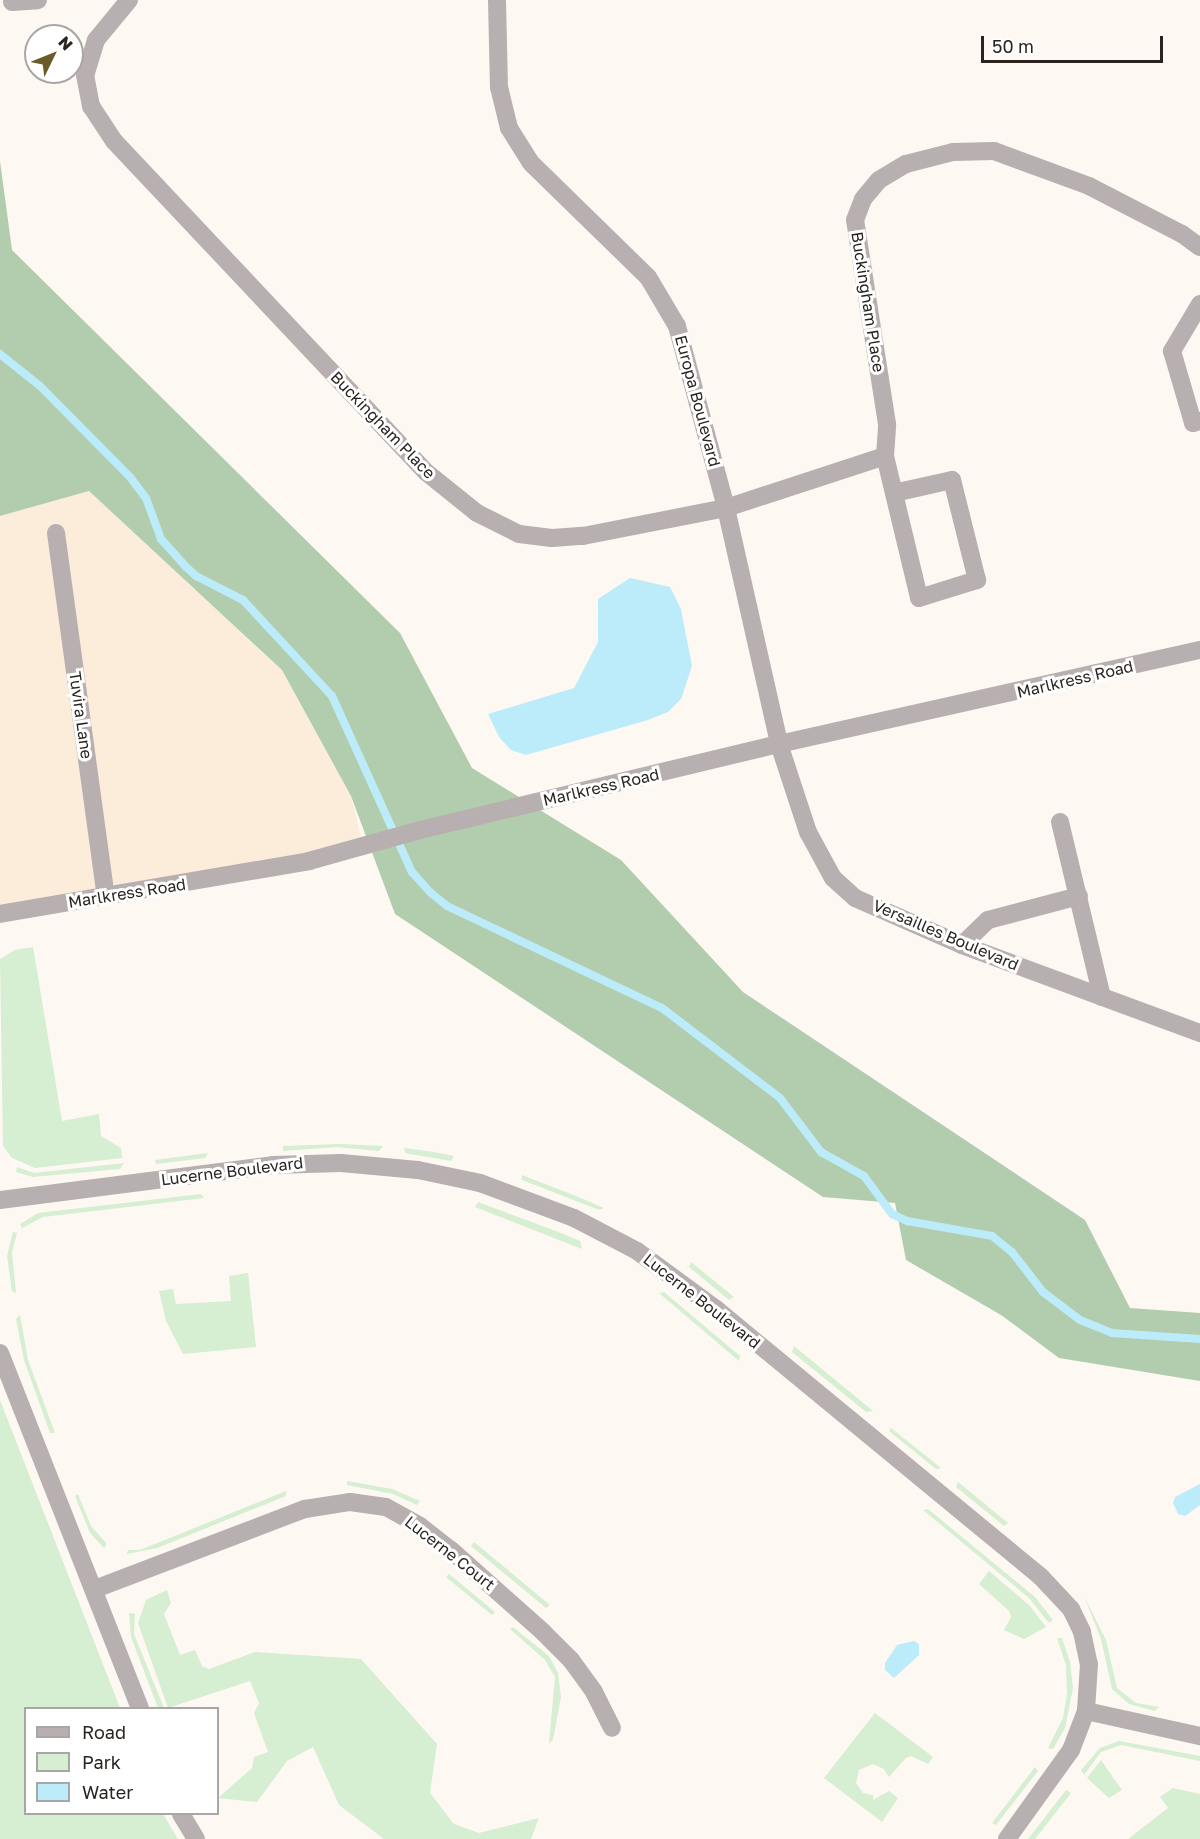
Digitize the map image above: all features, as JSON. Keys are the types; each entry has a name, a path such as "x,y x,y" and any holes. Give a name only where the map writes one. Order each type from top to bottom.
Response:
{"street":[{"path":"12,2 39,0"},
{"name":"Buckingham Place","path":"129,0 96,40 85,75 91,106 114,141 426,472 477,513 519,534 552,538 583,536 726,508 885,456"},
{"name":"Europa Boulevard","path":"497,4 499,87 509,128 531,163 648,277 677,326 726,508 779,744"},
{"name":"Buckingham Place","path":"894,493 952,480 977,580 919,598 885,456 887,424 855,220 863,199 879,180 915,162 953,152 994,151 1089,186 1182,234 1200,247"},
{"path":"1200,304 1172,351 1193,423 1200,421"},
{"name":"Tuvira Lane","path":"56,533 106,896"},
{"name":"Marlkress Road","path":"0,914 210,880 350,851 420,830 779,744 1200,650"},
{"name":"Versailles Boulevard","path":"779,744 808,832 833,878 855,898 963,945 1200,1033"},
{"path":"1060,822 1102,997"},
{"path":"963,945 988,920 1079,896"},
{"name":"Lucerne Boulevard","path":"0,1200 273,1165 341,1163 430,1172 480,1183 602,1230 662,1267 716,1309 1053,1589 1071,1609 1085,1642 1089,1674 1086,1711 1071,1750 1007,1839"},
{"path":"0,1353 140,1707"},
{"name":"Lucerne Court","path":"95,1589 305,1509 350,1502 386,1508 420,1526 451,1550 543,1632 571,1660 594,1692 612,1728"},
{"path":"1086,1711 1200,1736"},
{"path":"183,1815 196,1839"}],"shaded area":[{"path":"89,491 282,670 351,796 363,845 0,912 0,516"}],"green space":[{"path":"0,161 12,250 400,633 472,768 621,860 743,992 1085,1220 1130,1308 1200,1313 1200,1381 1059,1358 1001,1315 906,1260 895,1203 823,1197 395,914 351,796 282,670 89,491 0,516"},
{"path":"33,947 62,1121 99,1114 101,1136 121,1148 122,1158 35,1168 12,1158 3,1146 0,959 15,950"},
{"path":"340,1144 383,1146 379,1151 336,1147 283,1151 283,1146"},
{"path":"404,1148 454,1156 451,1161 405,1153"},
{"path":"208,1153 205,1158 156,1164 155,1160"},
{"path":"124,1163 120,1169 33,1177 16,1172 17,1167 34,1173"},
{"path":"522,1175 604,1208 599,1210 522,1180"},
{"path":"201,1194 204,1198 43,1217 22,1228 20,1224 38,1213"},
{"path":"478,1202 580,1241 582,1249 475,1207"},
{"path":"13,1232 17,1233 12,1252 16,1293 12,1291 7,1256"},
{"path":"691,1262 734,1297 729,1300 689,1267"},
{"path":"248,1273 256,1347 183,1354 166,1321 159,1291 173,1289 176,1304 231,1301 229,1276"},
{"path":"664,1292 740,1356 739,1361 659,1293"},
{"path":"20,1315 28,1360 55,1433 50,1433 24,1360 16,1319"},
{"path":"794,1346 873,1411 866,1412 792,1352"},
{"path":"0,1400 120,1707 24,1707 24,1815 164,1815 178,1839 0,1839"},
{"path":"891,1428 941,1468 936,1469 889,1431"},
{"path":"347,1481 392,1489 420,1501 417,1505 393,1494 347,1485"},
{"path":"958,1482 1008,1523 1004,1526 956,1487"},
{"path":"286,1491 286,1496 157,1548 127,1554 128,1550 140,1550"},
{"path":"78,1494 91,1526 107,1544 104,1548 90,1533 75,1496"},
{"path":"928,1509 1035,1597 1053,1620 1049,1623 1029,1598 923,1510"},
{"path":"474,1542 550,1605 546,1608 471,1546"},
{"path":"989,1571 1030,1606 1046,1627 1024,1639 1004,1630 1011,1617 1009,1611 979,1584"},
{"path":"449,1574 495,1612 492,1615 446,1577"},
{"path":"167,1590 171,1603 164,1614 180,1655 195,1650 202,1666 209,1669 255,1652 361,1659 437,1744 430,1793 454,1824 479,1833 539,1818 531,1839 384,1839 339,1805 313,1747 287,1761 257,1802 219,1798 252,1768 254,1757 268,1752 254,1713 259,1703 250,1681 168,1707 138,1623 146,1600"},
{"path":"1084,1596 1106,1640 1117,1688 1136,1703 1159,1707 1155,1711 1129,1704 1112,1689 1101,1639"},
{"path":"129,1613 135,1614 134,1634 164,1707 158,1707 131,1637"},
{"path":"513,1627 549,1656 558,1673 561,1697 553,1740 549,1743 555,1677 545,1660 510,1629"},
{"path":"1057,1638 1062,1638 1070,1662 1073,1688 1065,1728 1053,1749 1048,1748 1063,1718 1067,1694 1066,1665"},
{"path":"875,1713 933,1757 928,1764 911,1756 906,1758 889,1777 884,1769 873,1764 859,1770 856,1783 863,1793 873,1795 873,1800 889,1791 898,1798 882,1822 824,1778"},
{"path":"1119,1741 1200,1756 1200,1761 1121,1745 1101,1752 1084,1775 1081,1770 1100,1748"},
{"path":"1101,1760 1122,1790 1109,1798 1087,1778"},
{"path":"1035,1767 1038,1771 996,1825 992,1823"},
{"path":"1173,1788 1200,1794 1200,1839 1128,1839 1168,1808 1160,1797"},
{"path":"1066,1790 1071,1793 1035,1839 1028,1839"}],"water":[{"path":"630,578 670,587 681,609 692,666 681,699 668,712 648,720 526,755 511,750 499,737 488,714 574,688 598,642 598,599"},
{"path":"1200,1484 1200,1505 1185,1516 1178,1514 1173,1503 1175,1497"},
{"path":"914,1641 919,1644 919,1655 894,1678 885,1670 885,1663 897,1645"}],"waterway":[{"path":"0,354 40,386 130,477 146,498 161,539 185,566 196,576 243,600 332,696 412,872 431,893 447,906 662,1008 780,1098 821,1152 864,1176 892,1214 907,1221 992,1236 1012,1252 1043,1292 1080,1320 1112,1333 1200,1339"}]}
